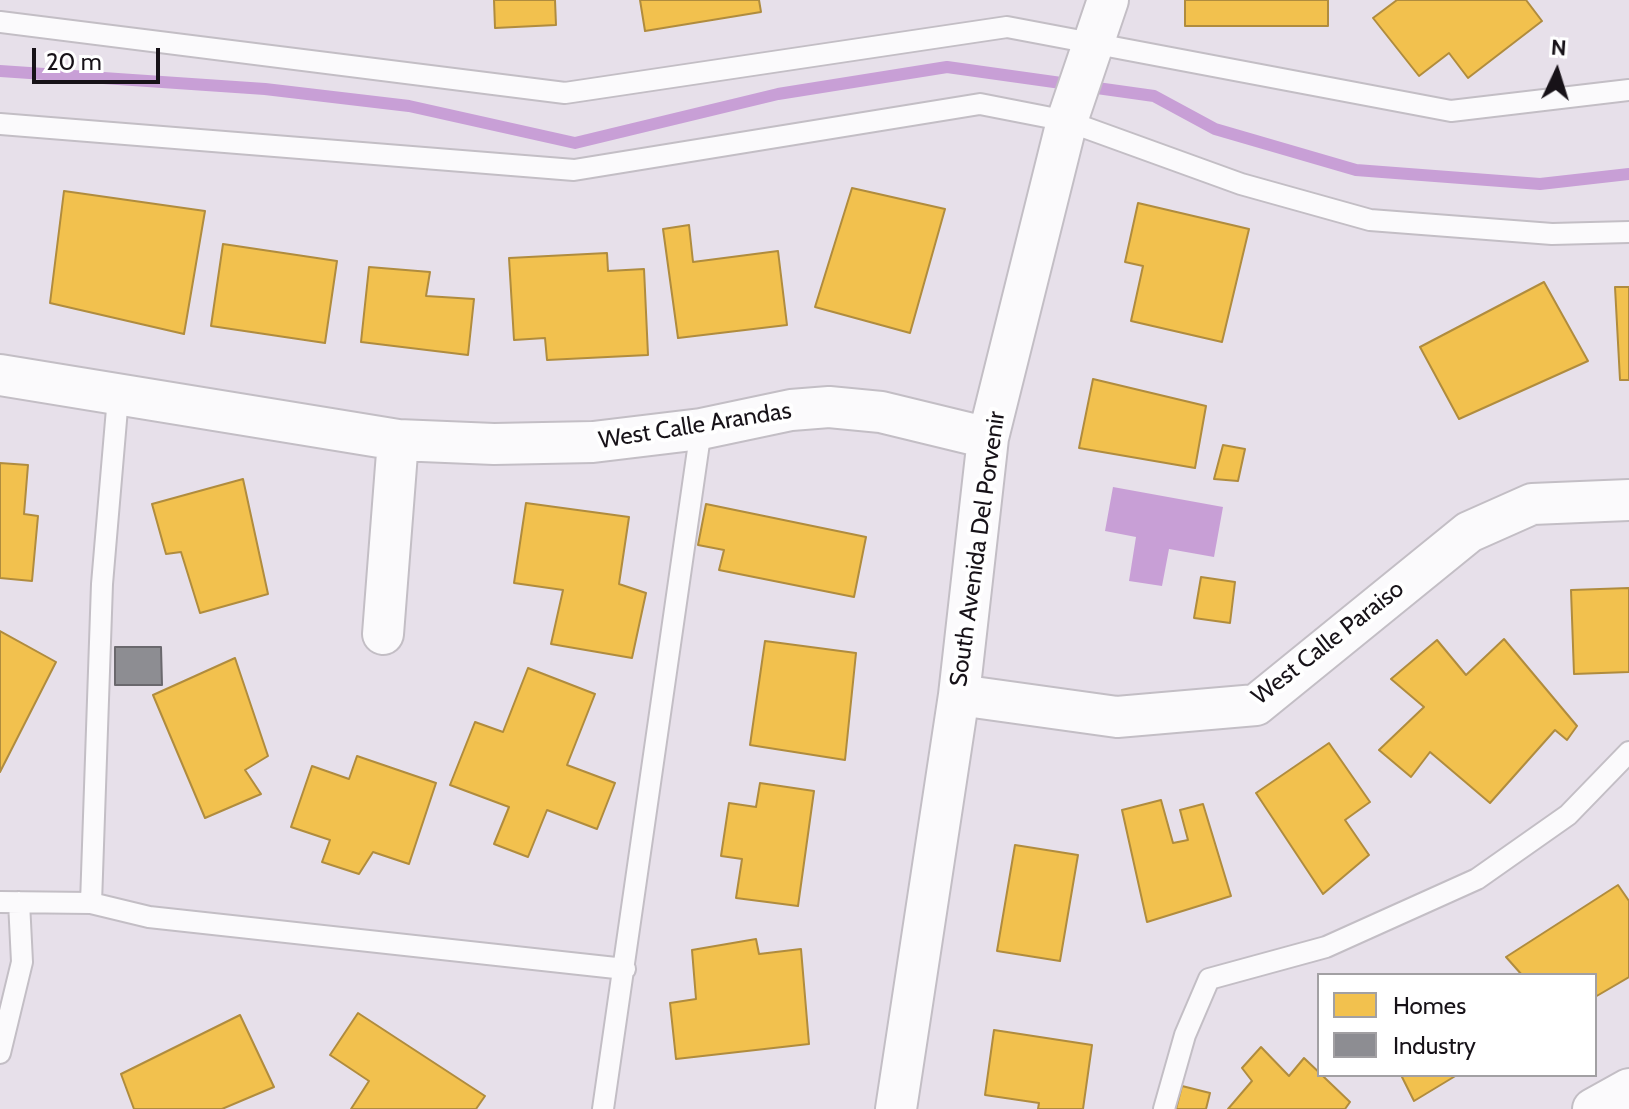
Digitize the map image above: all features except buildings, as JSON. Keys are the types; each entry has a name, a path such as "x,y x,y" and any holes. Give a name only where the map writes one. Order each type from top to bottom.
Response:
{"street":[{"name":"South Avenida Del Porvenir","path":"896,1109 959,695 988,438 1067,121 1108,0"},
{"name":"West Calle Arandas","path":"0,375 118,397 398,440 494,444 593,442 701,429 791,410 829,407 881,412 988,438"},
{"path":"383,634 398,440"},
{"name":"West Calle Paraiso","path":"959,695 1117,717 1256,705 1469,532 1532,504 1629,500"},
{"path":"1593,1109 1629,1089"}],"lane":[{"path":"0,22 565,93 1007,27 1451,111 1629,90"},
{"path":"0,124 574,170 980,104 1067,121 1241,184 1370,220 1552,234 1629,232"},
{"path":"91,903 102,584 118,397"},
{"path":"603,1109 701,429"},
{"path":"1164,1109 1185,1035 1209,979 1326,947 1477,879 1568,815 1629,752"},
{"path":"0,1053 22,962 9,902 91,903 149,917 625,969"}],"shaded area":[{"path":"1113,487 1223,507 1214,557 1169,549 1162,586 1129,581 1136,537 1105,531"}],"waterway":[{"path":"0,71 265,89 409,106 575,143 778,94 947,67 1154,96 1215,129 1356,170 1540,184 1629,174"}]}
